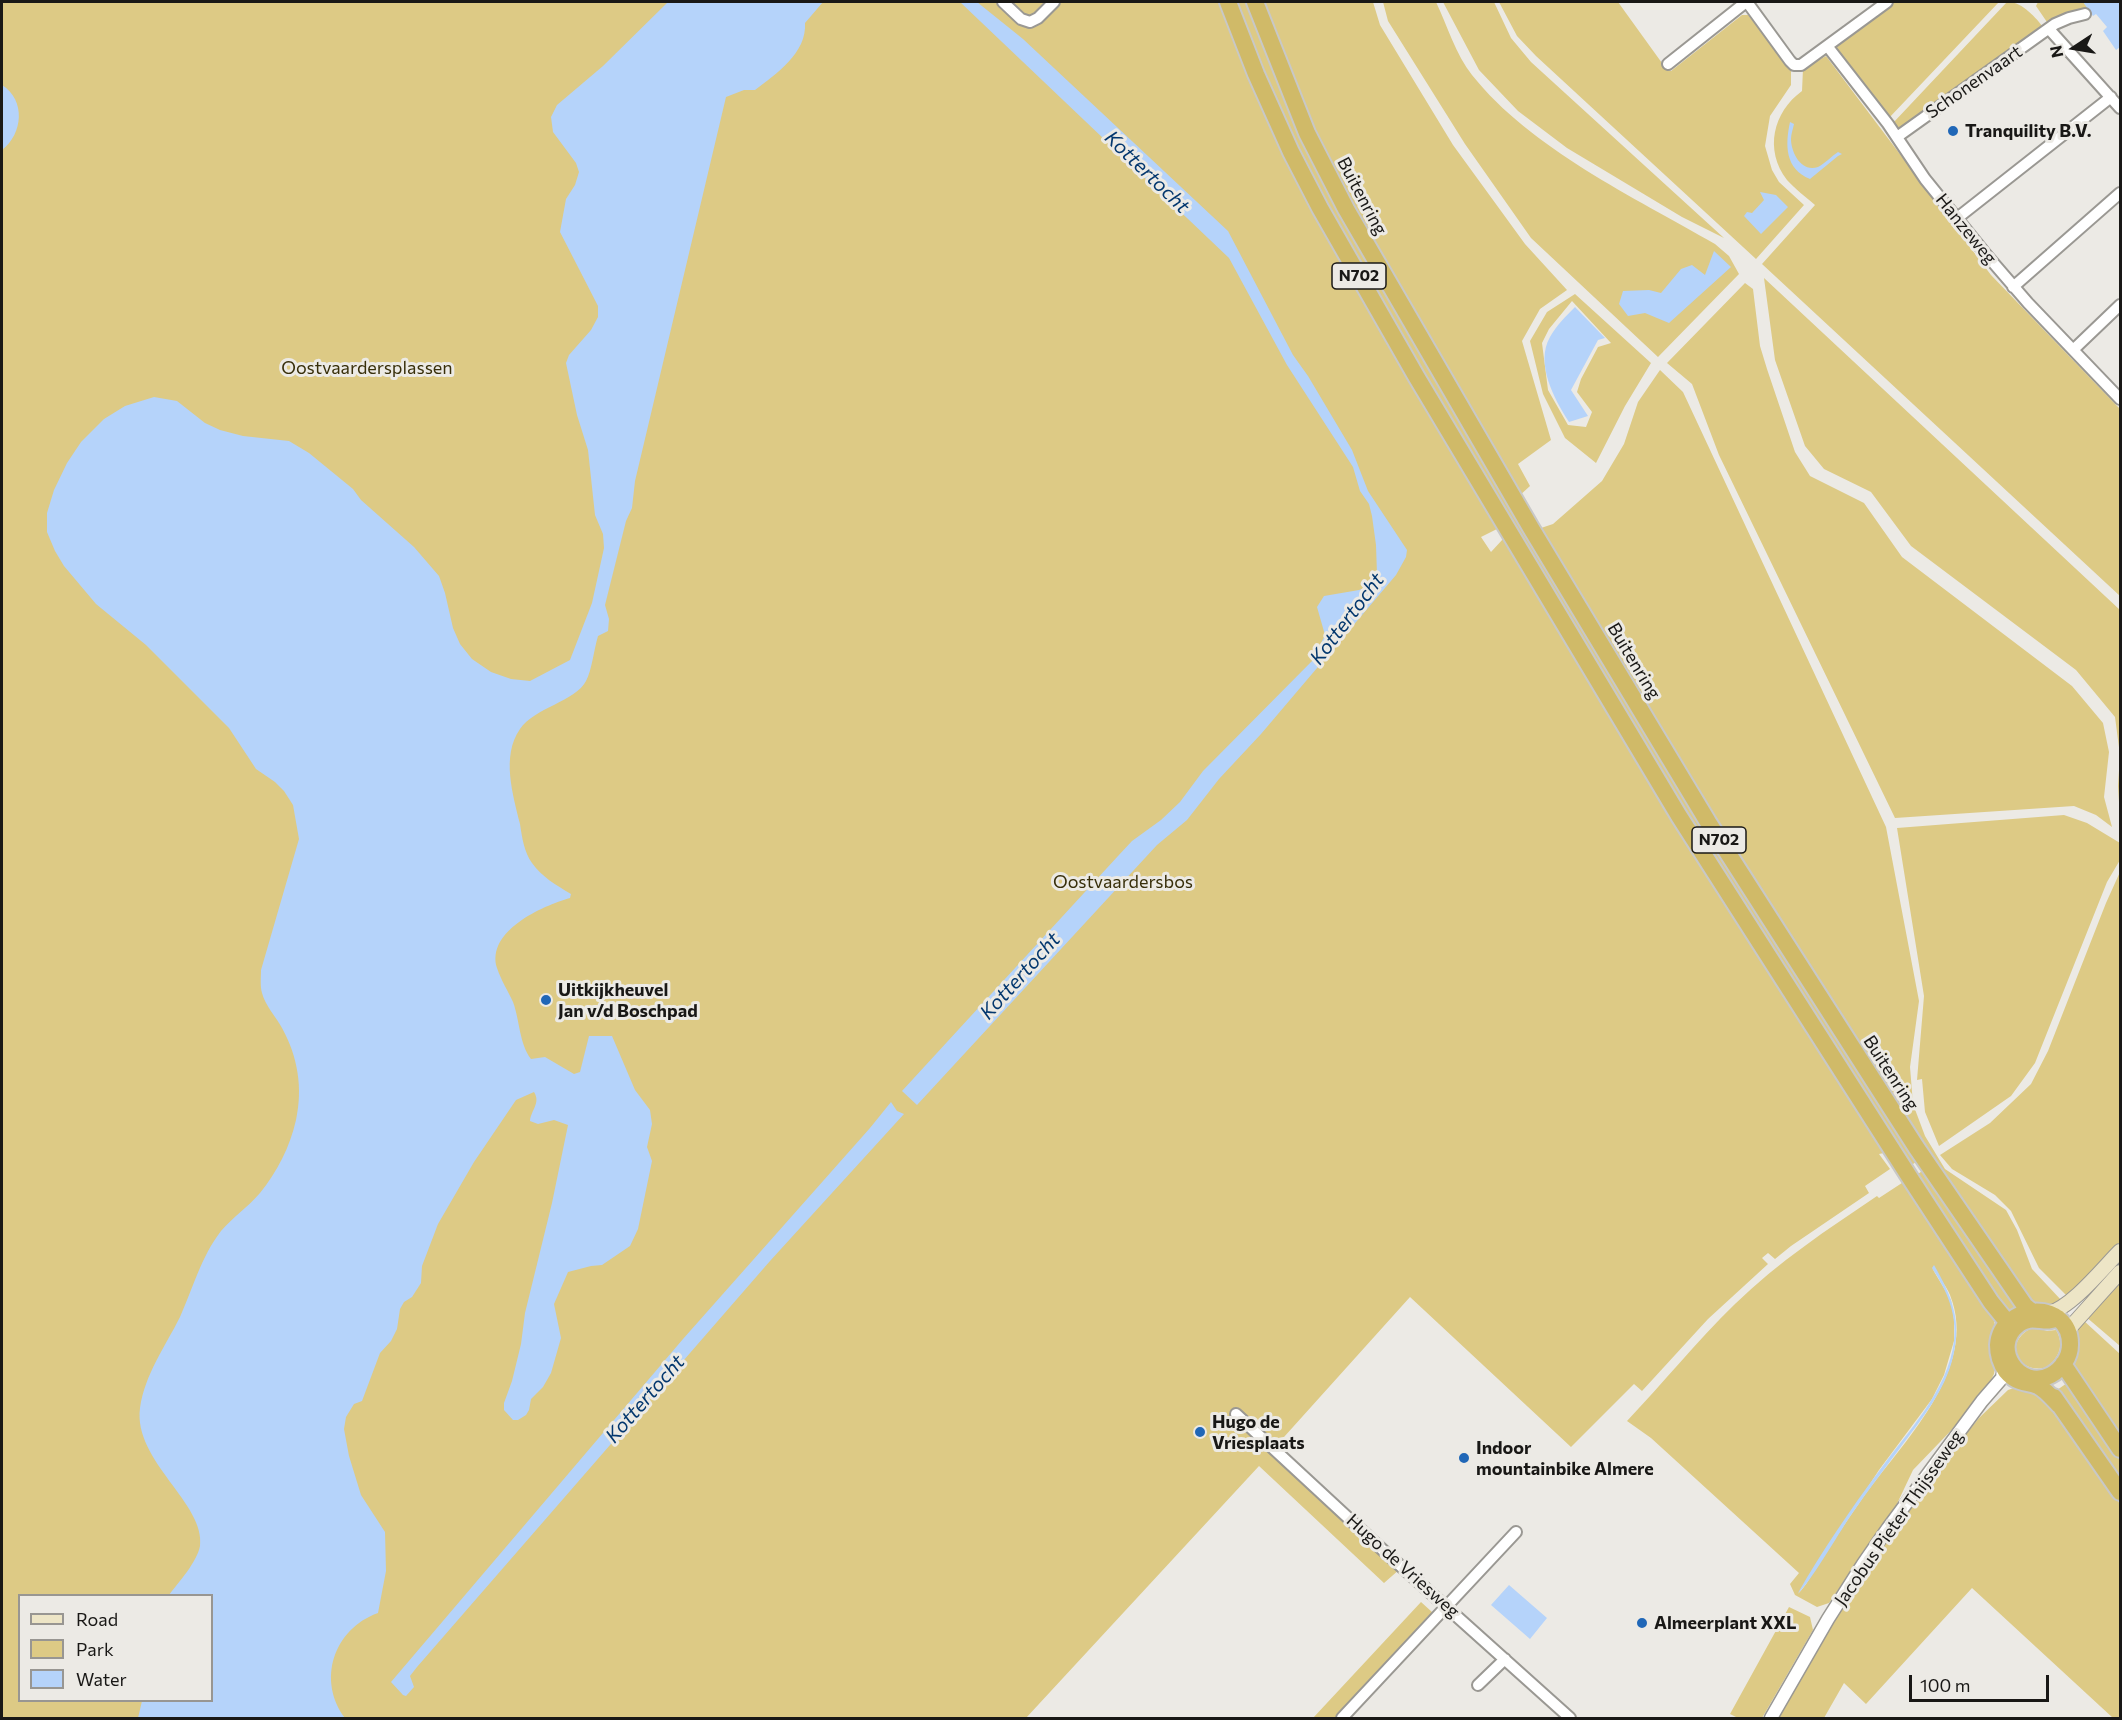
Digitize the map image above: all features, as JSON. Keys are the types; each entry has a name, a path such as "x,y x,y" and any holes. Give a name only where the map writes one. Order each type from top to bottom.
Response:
{"highway":[{"name":"Buitenring","path":"1255,2 1307,133 1346,209 1537,538 1739,872 1967,1225 2025,1306 2031,1311"},
{"name":"N702","path":"1230,5 1274,115 1310,190 1416,376 1678,816 2007,1329 1998,1346 1999,1357 2023,1377 2048,1385 2059,1405 2121,1492"},
{"path":"2007,1329 2021,1314 2031,1311 2058,1321 2070,1348 2063,1364 2054,1373 2023,1377"},
{"path":"2007,1329 2028,1319 2058,1321"},
{"path":"2063,1364 2121,1449"}],"main road":[{"path":"2058,1321 2077,1295 2121,1251"},
{"path":"2058,1321 2121,1272"}],"street":[{"path":"1003,2 1021,19 1030,22 1038,18 1054,2"},
{"path":"1668,64 1746,2 1794,65 1808,62 1887,2"},
{"name":"Schonenvaart","path":"1896,137 2060,22 2085,14"},
{"path":"2049,30 2121,108"},
{"name":"Hanzeweg","path":"1828,47 1956,219 2013,287 2121,399"},
{"path":"1956,219 2111,97"},
{"path":"2013,287 2121,193"},
{"path":"2073,350 2121,305"},
{"name":"Jacobus Pieter Thijsseweg","path":"1771,1719 1828,1619 1888,1528 2002,1378 2023,1377"},
{"name":"Hugo de Vriesweg","path":"1236,1414 1570,1719"},
{"path":"1342,1719 1516,1532"},
{"path":"1478,1685 1505,1659"}],"green space":[{"path":"2,2 1222,2 1257,93 1499,528 1481,537 1491,552 1503,539 1640,767 1884,1153 1879,1154 1890,1169 1865,1186 1869,1193 1775,1259 1768,1253 1762,1258 1768,1264 1708,1319 1642,1391 1634,1384 1571,1447 1410,1297 1275,1447 1400,1569 1384,1583 1259,1466 1026,1718 2,1718"},
{"path":"1234,2 1252,2 1294,122 1801,981 1916,1162 1907,1168 1545,584 1298,155"},
{"path":"1257,2 1373,2 1380,25 1453,145 1525,244 1567,290 1540,309 1522,341 1551,440 1518,464 1530,486 1518,497 1324,157"},
{"path":"1383,2 1436,2 1466,67 1496,102 1523,126 1585,170 1715,244 1729,256 1739,274 1658,357 1531,238 1465,144 1388,21"},
{"path":"1443,2 1494,2 1511,38 1531,62 1724,238 1682,217 1567,148 1518,111 1479,70"},
{"path":"1499,2 1618,2 1667,70 1671,71 1742,15 1748,15 1791,67 1791,85 1770,116 1765,146 1772,170 1779,182 1804,205 1756,259 1536,56 1517,36"},
{"path":"1894,2 1999,2 1888,119 1836,50 1837,45"},
{"path":"2007,2 2023,7 2044,28 1899,130 1893,123"},
{"path":"2038,2 2083,2 2088,8 2084,11 2081,8 2049,25 2036,6"},
{"path":"1826,56 1991,275 2120,409 2120,596 1762,264 1815,205 1787,180 1780,168 1774,144 1778,120 1792,100 1802,91 1803,69"},
{"path":"1764,278 2120,610 2120,755 2115,717 2076,670 1911,546 1871,492 1824,469 1805,446 1775,360"},
{"path":"1745,283 1753,289 1760,346 1767,369 1795,452 1810,476 1864,503 1902,557 2072,686 2103,723 2109,752 2104,797 2112,827 2096,815 2074,806 1895,818 1719,455 1692,384 1667,363"},
{"path":"1575,294 1651,363 1625,406 1596,463 1565,438 1543,394 1530,341 1547,312","holes":["1572,301 1611,343 1598,347 1581,379 1577,392 1592,412 1586,427 1568,425 1548,390 1542,343 1549,329"]},
{"path":"1660,370 1683,392 1886,827 1919,1001 1910,1067 1913,1104 1925,1136 1945,1169 2006,1210 2017,1230 2032,1269 2062,1301 2056,1306 2031,1303 1904,1119 1660,731 1538,529 1553,524 1602,481 1624,444 1638,402"},
{"path":"2120,755 2120,818 2118,786"},
{"path":"2064,815 2087,823 2120,843 2120,860 2107,882 2035,1063 2011,1096 1939,1146 1925,1112 1922,1079 1917,1080 1924,996 1897,828"},
{"path":"2120,872 2120,1242 2068,1297 2039,1268 2011,1211 1995,1195 1952,1169 1940,1155 1990,1123 2031,1084 2048,1051"},
{"path":"1924,1170 2019,1306 2006,1317 1913,1177"},
{"path":"1905,1181 1994,1320 1996,1333 1994,1374 1988,1386 1966,1415 1913,1470 1895,1508 1829,1603 1817,1607 1795,1595 1790,1584 1799,1573 1651,1438 1627,1421 1707,1333 1751,1289 1822,1234 1877,1196 1879,1198","holes":["1932,1268 1950,1295 1956,1323 1954,1350 1946,1378 1915,1430 1862,1499 1798,1594 1879,1470 1932,1399 1944,1375 1954,1341 1954,1319 1951,1300"]},
{"path":"2120,1280 2120,1346 2085,1316"},
{"path":"2083,1320 2120,1354 2120,1439 2072,1366 2075,1332"},
{"path":"2034,1327 2047,1331 2056,1330 2059,1336 2060,1346 2057,1356 2045,1368 2026,1365 2016,1354 2019,1339"},
{"path":"2070,1381 2120,1455 2120,1484 2057,1390"},
{"path":"2014,1388 2031,1390 2054,1408 2120,1504 2120,1718 2113,1718 1972,1588 1866,1704 1844,1683 1824,1718 1778,1718 1838,1613 1908,1510 1979,1418 2008,1390"},
{"path":"1421,1602 1432,1612 1432,1617 1338,1718 1313,1718"},
{"path":"1789,1607 1810,1617 1813,1630 1762,1718 1738,1718 1730,1714"}],"water":[{"path":"668,2 823,2 805,23 801,44 781,70 755,90 744,90 726,97 635,481 632,508 626,521 605,605 609,619 608,631 598,636 590,671 581,688 526,722 514,740 511,751 510,776 527,854 540,872 571,894 570,898 532,914 508,932 500,943 496,955 497,968 513,1002 524,1046 531,1059 545,1057 574,1074 580,1072 589,1036 612,1036 635,1090 650,1110 652,1124 647,1147 652,1161 638,1229 630,1246 602,1265 568,1272 554,1304 561,1338 551,1373 543,1387 531,1399 526,1415 513,1420 504,1410 504,1403 521,1344 525,1313 568,1125 554,1120 538,1124 530,1121 536,1103 534,1092 516,1100 474,1162 438,1224 422,1266 421,1283 400,1309 397,1329 391,1341 380,1353 362,1401 354,1404 346,1417 344,1429 349,1456 361,1495 385,1532 386,1571 378,1613 350,1631 340,1643 334,1658 331,1673 332,1688 345,1718 138,1718 142,1702 213,1702 213,1594 170,1594 195,1559 200,1546 199,1530 192,1514 147,1446 141,1427 140,1408 151,1372 180,1317 208,1251 221,1231 266,1185 282,1159 293,1130 298,1108 298,1073 292,1050 282,1028 263,997 261,970 299,839 293,805 284,791 256,769 229,728 146,645 96,604 64,566 47,532 47,513 54,490 67,463 81,442 104,419 125,406 154,397 177,401 205,423 220,430 243,436 289,441 309,453 353,489 361,500 414,547 439,576 453,628 460,644 472,659 491,672 511,679 530,681 570,660 592,603 604,548 603,534 595,515 588,450 577,415 566,363 569,355 591,330 598,317 598,306 560,232 566,199 575,185 579,172 576,163 553,132 551,117 557,105 603,66"},
{"name":"Kottertocht","path":"960,2 977,2 1023,39 1228,231 1293,355 1352,450 1368,491 1407,550 1406,557 1396,575 1261,734 1219,779 1187,820 1157,845 917,1105 902,1091 1132,841 1161,820 1180,802 1203,771 1313,660 1325,635 1317,607 1324,596 1359,590 1375,584 1377,574 1372,516 1369,504 1360,491 1353,467 1287,365 1229,258"},
{"path":"2083,2 2120,2 2120,47 2116,50 2103,31 2107,27 2096,14 2093,16"},
{"path":"2,85 15,99 19,117 14,135 2,150"},
{"path":"1790,122 1794,124 1791,139 1793,150 1802,164 1812,168 1818,167 1838,152 1842,154 1810,179 1802,175 1791,163 1789,155 1787,139"},
{"path":"1760,192 1776,195 1788,207 1761,234 1744,216 1747,212 1752,213 1764,200"},
{"path":"1714,251 1731,267 1669,323 1645,313 1628,316 1619,304 1623,291 1649,290 1661,293 1681,269 1692,265 1705,275"},
{"path":"1575,307 1605,338 1598,340 1571,390 1588,416 1569,422 1552,392 1545,369 1545,358 1546,347 1552,333"},
{"name":"Kottertocht","path":"891,1102 897,1111 904,1114 770,1261 417,1667 410,1676 414,1687 406,1696 403,1695 391,1682 683,1339"},
{"path":"1934,1265 1946,1287 1956,1320 1956,1344 1949,1370 1924,1416 1861,1500 1816,1570 1798,1593 1847,1516 1925,1410 1944,1377 1955,1331 1952,1312 1942,1285 1932,1268"},
{"path":"1509,1585 1547,1618 1530,1639 1491,1605"}],"place":[{"name":"Tranquility B.V.","path":"1953,131"},
{"name":"Uitkijkheuvel Jan v/d Boschpad","path":"546,1000"},
{"name":"Hugo de Vriesplaats","path":"1200,1432"},
{"name":"Indoor mountainbike Almere","path":"1464,1458"},
{"name":"Almeerplant XXL","path":"1642,1623"}],"park label":[{"name":"Oostvaardersplassen","path":"367,368"},
{"name":"Oostvaardersbos","path":"1123,882"}]}
